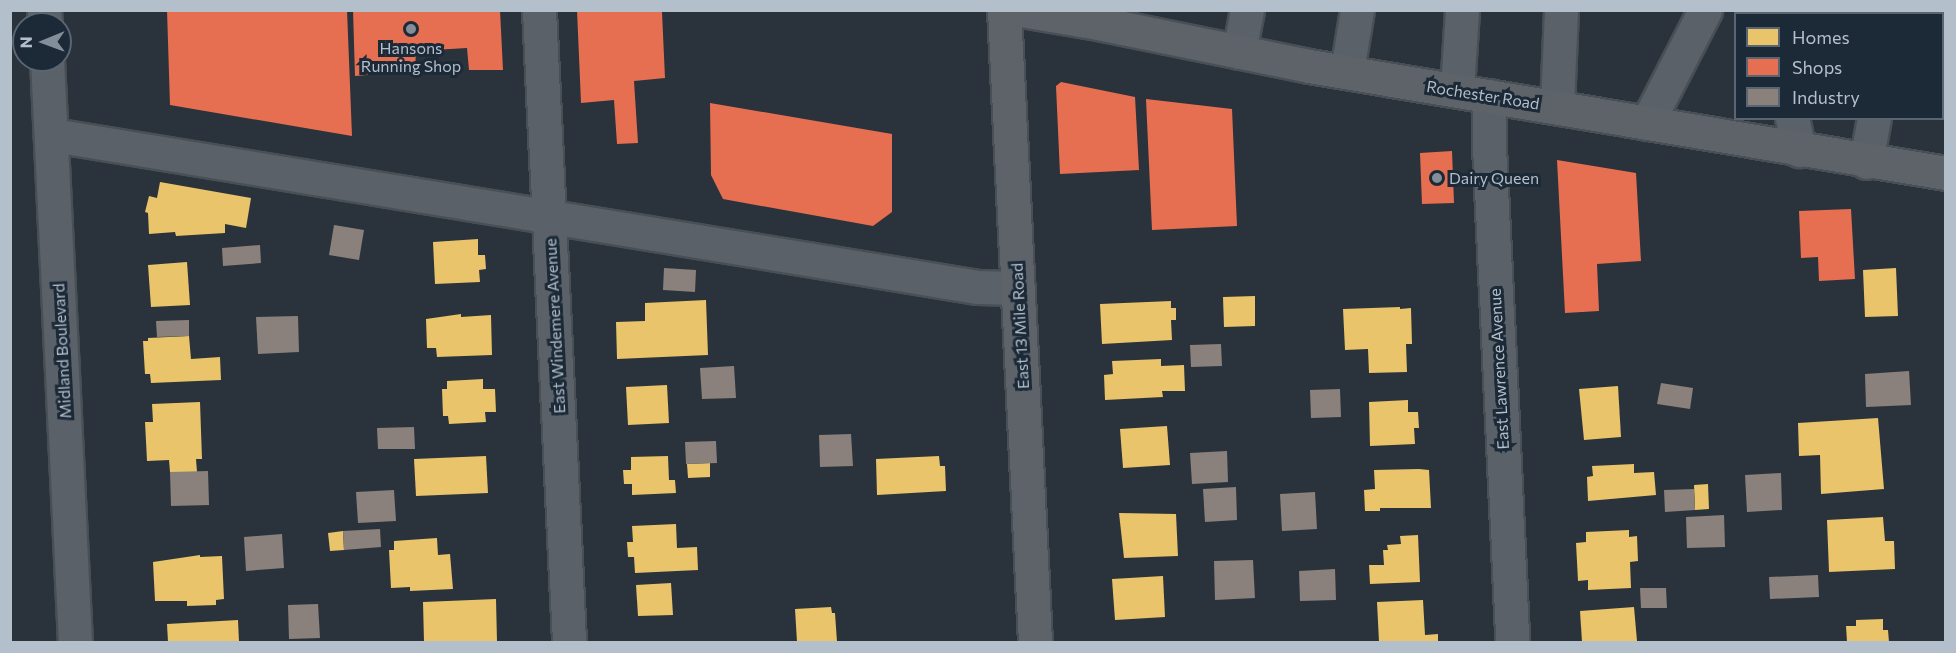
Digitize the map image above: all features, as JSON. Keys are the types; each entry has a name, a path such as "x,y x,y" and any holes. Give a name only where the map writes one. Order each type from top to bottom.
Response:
{"main road":[{"name":"East 13 Mile Road","path":"1004,10 1035,642"},
{"name":"Rochester Road","path":"1021,10 1239,52 1866,162 1946,173"}],"street":[{"name":"East Windemere Avenue","path":"539,10 569,642"},
{"path":"1239,52 1247,10"},
{"path":"1347,71 1357,10"},
{"path":"1457,90 1462,10"},
{"path":"1557,106 1561,10"},
{"path":"1647,123 1705,10"},
{"name":"Midland Boulevard","path":"48,72 53,135 75,642"},
{"name":"East Lawrence Avenue","path":"1489,96 1489,146 1512,642"},
{"path":"1792,120 1799,150"},
{"path":"1866,162 1874,120"},
{"path":"53,135 977,287 1018,288"}],"building: Homes":[{"path":"160,182 251,198 246,228 225,224 225,233 176,236 175,232 149,234 148,213 145,212 149,196 157,198"},
{"path":"478,239 478,255 485,255 486,269 479,270 480,282 435,284 433,242"},
{"path":"187,262 190,305 151,307 148,265"},
{"path":"1896,268 1898,316 1865,317 1863,270"},
{"path":"1255,296 1255,326 1224,327 1223,297"},
{"path":"706,300 708,355 617,359 616,322 645,321 645,303"},
{"path":"1171,301 1171,308 1176,308 1176,320 1171,320 1172,340 1102,344 1100,304"},
{"path":"1400,307 1400,309 1411,308 1412,344 1406,344 1407,372 1369,373 1368,349 1345,350 1343,309"},
{"path":"461,314 461,317 491,315 492,355 437,357 436,348 427,348 426,319"},
{"path":"189,336 191,359 220,357 221,380 151,383 150,374 145,374 143,341 148,341 148,338"},
{"path":"1161,359 1161,366 1184,365 1185,391 1162,391 1163,397 1105,400 1104,375 1113,374 1112,361"},
{"path":"483,379 483,389 495,389 496,412 485,412 486,422 449,424 448,416 443,416 442,389 447,389 447,381"},
{"path":"667,385 669,423 628,425 626,387"},
{"path":"1618,386 1621,437 1584,440 1579,389"},
{"path":"1408,400 1408,412 1418,412 1419,428 1414,428 1415,444 1370,446 1369,402"},
{"path":"200,402 202,459 196,459 197,472 170,472 169,460 147,461 145,422 153,422 152,404"},
{"path":"1878,418 1884,489 1821,494 1820,455 1799,456 1798,423"},
{"path":"1167,426 1170,465 1123,468 1120,429"},
{"path":"486,456 488,493 416,496 414,459"},
{"path":"668,456 669,480 675,480 676,493 632,495 632,484 624,484 623,470 631,470 631,457"},
{"path":"939,456 940,466 945,466 946,491 877,495 876,459"},
{"path":"710,463 710,477 688,478 687,464"},
{"path":"1634,464 1634,473 1654,472 1656,495 1588,501 1587,477 1593,476 1592,466"},
{"path":"1374,470 1429,470 1431,508 1380,508 1380,511 1365,511 1364,490 1375,489"},
{"path":"1708,484 1709,509 1695,510 1694,485"},
{"path":"1119,513 1176,514 1178,556 1124,558"},
{"path":"1883,517 1885,541 1894,541 1895,569 1829,572 1827,520"},
{"path":"676,524 677,548 697,547 698,570 635,573 634,557 628,557 627,542 633,542 632,526"},
{"path":"1629,530 1629,537 1637,536 1638,561 1630,562 1631,588 1588,590 1588,580 1578,581 1576,543 1586,542 1586,532"},
{"path":"343,531 344,550 330,551 328,533"},
{"path":"1418,535 1420,582 1370,584 1369,565 1384,565 1383,550 1388,550 1387,545 1401,544 1400,536"},
{"path":"437,538 438,555 450,554 453,589 410,591 410,587 391,588 389,550 394,550 394,541"},
{"path":"200,555 200,557 222,556 224,599 216,600 216,605 187,606 187,601 155,601 153,562"},
{"path":"1163,576 1165,617 1115,620 1112,579"},
{"path":"671,583 673,615 638,616 636,585"},
{"path":"496,599 497,642 424,642 423,602"},
{"path":"1423,600 1425,635 1438,634 1438,642 1379,642 1377,602"},
{"path":"831,607 832,613 835,613 837,642 797,642 795,609"},
{"path":"1634,607 1637,641 1582,642 1580,611"},
{"path":"1883,619 1883,630 1888,630 1889,642 1847,642 1846,626 1856,626 1856,620"},
{"path":"238,620 239,642 168,642 167,624"}],"building: Shops":[{"path":"167,10 347,10 352,136 170,105"},
{"name":"Hansons Running Shop","path":"353,10 500,10 503,70 469,70 467,48 416,51 415,71 355,76"},
{"path":"577,10 662,12 665,78 634,81 638,143 617,144 614,100 581,103"},
{"path":"1061,82 1135,97 1139,170 1060,174 1056,86"},
{"path":"1146,99 1232,109 1237,226 1152,230"},
{"path":"710,103 892,134 892,212 873,226 723,199 711,175"},
{"name":"Dairy Queen","path":"1452,151 1454,203 1422,204 1420,153"},
{"path":"1557,160 1636,173 1641,261 1597,264 1599,311 1565,313"},
{"path":"1851,209 1855,279 1819,281 1818,257 1801,258 1799,211"}],"building: Industry":[{"path":"334,225 364,230 359,260 329,255"},
{"path":"260,245 261,263 223,266 222,248"},
{"path":"664,268 696,270 695,292 663,290"},
{"path":"298,316 299,352 258,354 256,317"},
{"path":"189,320 189,336 157,337 156,321"},
{"path":"1221,344 1222,366 1191,367 1190,345"},
{"path":"734,366 736,398 702,399 700,368"},
{"path":"1909,371 1911,405 1866,407 1865,374"},
{"path":"1661,383 1693,388 1690,409 1657,404"},
{"path":"1340,389 1341,417 1311,418 1310,390"},
{"path":"414,427 415,449 378,449 377,428"},
{"path":"851,434 853,466 820,467 819,435"},
{"path":"716,441 717,463 686,464 685,442"},
{"path":"1227,451 1228,482 1192,484 1190,453"},
{"path":"208,471 209,505 171,506 170,472"},
{"path":"1781,473 1782,510 1747,512 1745,475"},
{"path":"1236,487 1237,520 1205,522 1203,489"},
{"path":"1694,489 1695,510 1665,512 1664,490"},
{"path":"394,490 396,521 358,523 356,492"},
{"path":"1315,492 1317,529 1282,531 1280,494"},
{"path":"1724,515 1725,547 1687,548 1686,517"},
{"path":"380,529 381,547 344,550 343,531"},
{"path":"282,534 284,568 246,571 244,537"},
{"path":"1253,560 1255,598 1215,600 1214,561"},
{"path":"1335,569 1336,600 1300,601 1299,571"},
{"path":"1818,575 1819,597 1770,599 1769,577"},
{"path":"1640,588 1666,588 1667,608 1641,608"},
{"path":"318,604 320,638 289,639 288,605"}],"place":[{"name":"Hansons Running Shop","path":"411,29"},
{"name":"Dairy Queen","path":"1437,178"}]}
